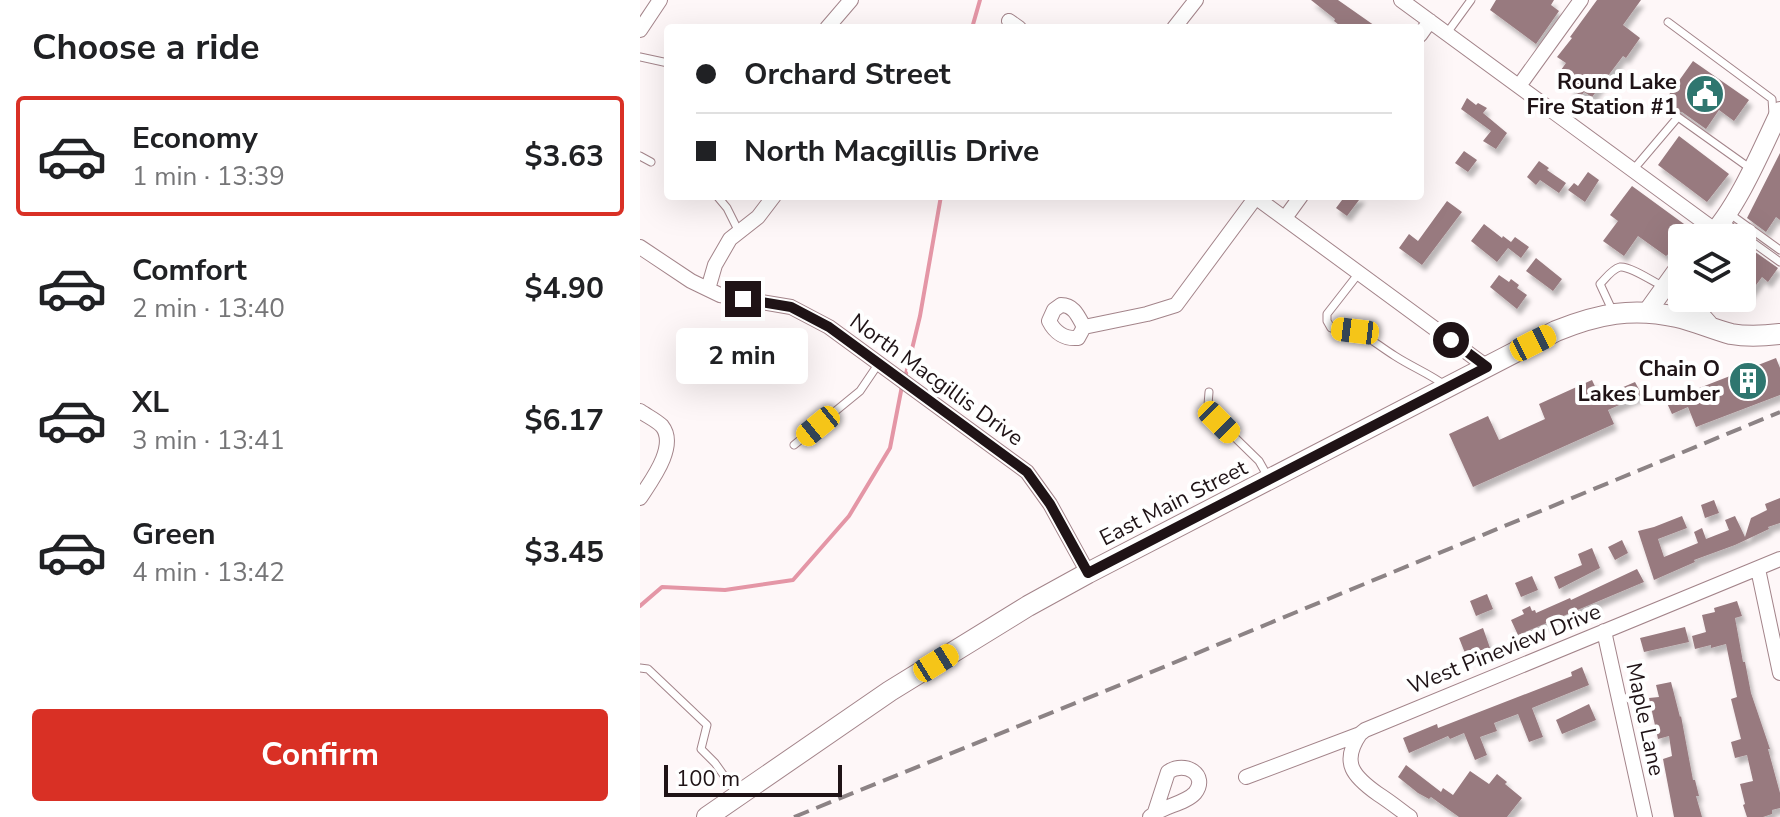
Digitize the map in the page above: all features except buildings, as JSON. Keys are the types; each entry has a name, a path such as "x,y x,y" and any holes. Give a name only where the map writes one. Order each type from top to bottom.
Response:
{"main road":[{"name":"East Main Street","path":"707,817 890,691 1028,606 1566,327 1614,313 1647,312 1678,317 1732,334 1780,334"},
{"path":"1696,312 1711,327"}],"street":[{"path":"640,30 660,0"},
{"path":"830,24 851,0"},
{"path":"1177,24 1196,0"},
{"path":"1401,0 1633,170 1716,224"},
{"path":"1519,86 1581,0"},
{"path":"1424,29 1430,21"},
{"path":"1719,224 1778,121"},
{"path":"708,289 715,265 730,239 758,217 771,200"},
{"path":"1084,327 1176,305 1253,200"},
{"path":"1259,200 1487,367"},
{"path":"1285,218 1298,200"},
{"name":"North Macgillis Drive","path":"640,247 691,281 720,295 791,307 829,327 879,363 1027,472 1050,504 1088,573"},
{"path":"1647,312 1668,299"},
{"path":"640,411 663,427 668,436 665,454 640,498"},
{"name":"West Pineview Drive","path":"1246,777 1360,734 1780,559"},
{"path":"1758,569 1780,673"},
{"name":"Maple Lane","path":"1604,631 1645,817"},
{"path":"1360,734 1353,744 1350,758 1352,770 1361,782 1410,817"}],"lane":[{"path":"1447,33 1471,0"},
{"path":"1668,22 1772,99 1778,121"},
{"path":"640,57 664,62"},
{"path":"1633,170 1678,117 1751,169"},
{"path":"640,156 651,162"},
{"path":"720,200 739,232"},
{"path":"1756,240 1780,250"},
{"path":"1756,248 1780,262"},
{"path":"1614,313 1600,284 1620,267 1668,288"},
{"path":"1359,273 1327,314 1331,328 1355,331 1366,336 1448,387"},
{"path":"794,445 860,391 879,363"},
{"path":"1209,392 1208,405 1219,422 1259,461 1270,479"},
{"path":"640,668 648,669 707,725 701,749 738,796"}],"waterway":[{"path":"973,24 980,0"},
{"path":"905,378 920,316 940,200"},
{"path":"640,606 662,587 725,590 793,580 849,516 890,448 902,386"}],"railway":[{"path":"794,817 1780,412"}],"place":[{"name":"Round Lake Fire Station #1","path":"1705,94"},
{"name":"Chain O Lakes Lumber","path":"1748,381"}],"route":[{"path":"743,299 791,307 829,327 1027,472 1050,504 1088,573 1487,367 1451,340"}]}
